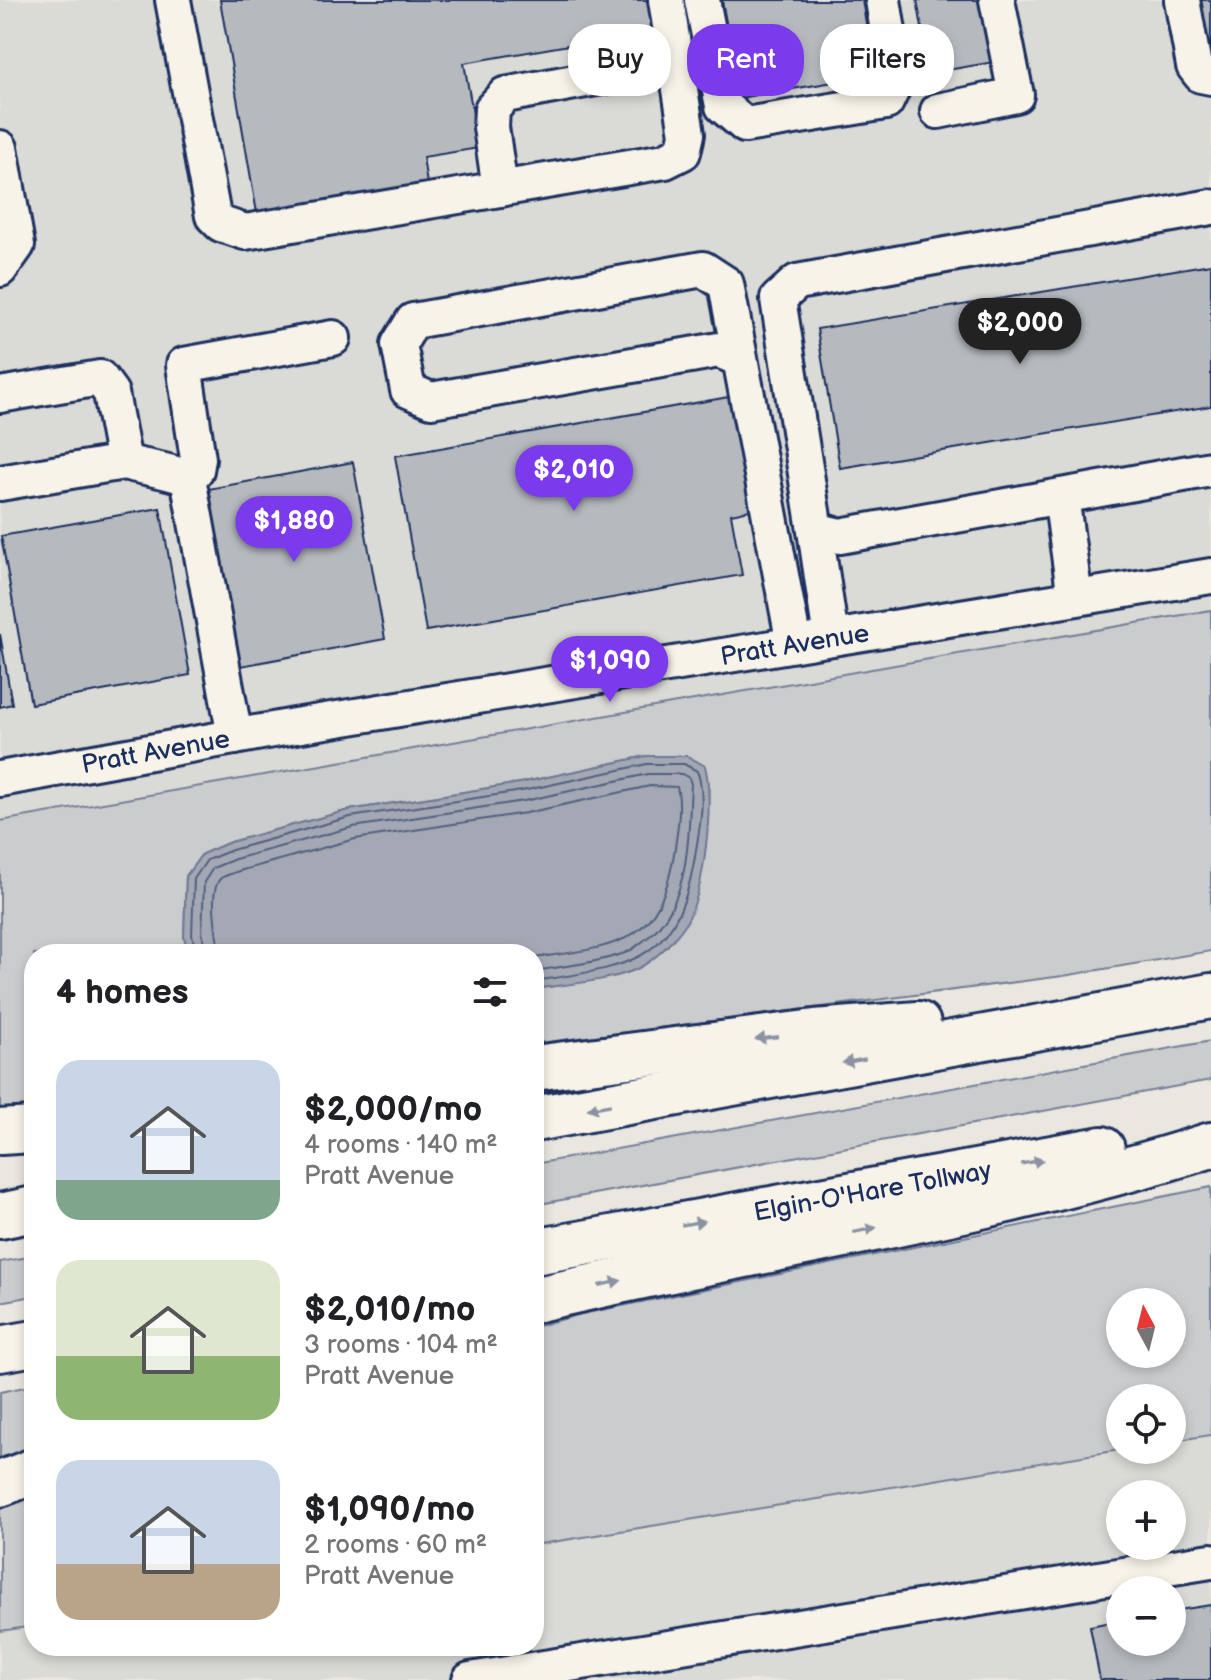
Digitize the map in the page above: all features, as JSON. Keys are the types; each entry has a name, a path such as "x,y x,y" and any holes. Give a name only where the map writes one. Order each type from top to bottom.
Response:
{"highway":[{"path":"544,1067 815,1032 1195,999"},
{"path":"544,1117 1195,999"},
{"name":"Elgin-O'Hare Tollway","path":"544,1250 1211,1129"},
{"path":"0,1132 24,1131"},
{"path":"544,1298 994,1203 1132,1170 1211,1145"},
{"path":"0,1216 24,1211"},
{"path":"0,1349 24,1345"},
{"path":"0,1484 24,1475"}],"street":[{"path":"173,0 213,216 221,224 245,232 665,161 683,152 687,134 666,0"},
{"path":"702,0 723,106 745,125 886,102 896,81 883,0"},
{"path":"938,111 1016,95 997,0"},
{"path":"1182,0 1194,66 1201,75 1211,77"},
{"path":"500,189 491,127 492,109 505,95 676,63"},
{"path":"0,148 17,245 0,269"},
{"path":"831,638 778,299 797,282 1211,207"},
{"path":"740,359 719,350 431,400 408,390 399,344 413,321 703,269 726,284 794,644"},
{"path":"188,478 196,470 198,459 184,365 333,338"},
{"path":"0,395 100,378 111,393 124,462"},
{"path":"0,483 124,462 167,470 188,478"},
{"path":"815,530 840,536 1211,469"},
{"path":"188,478 235,737"},
{"path":"1061,496 1075,598"},
{"name":"Pratt Avenue","path":"0,779 235,737 1211,576"},
{"path":"470,1680 532,1675 1211,1561"}],"shaded area":[{"path":"0,0 1211,0 1211,610 0,821"},
{"path":"1211,610 1211,951 1063,976 544,1043 544,988 637,969 668,945 687,921 699,887 706,843 709,782 646,756 520,783 349,810 230,842 202,854 186,876 186,944 24,944 24,1107 0,1109 0,821"},
{"path":"1211,1041 1211,1080 544,1203 544,1162"},
{"path":"1211,1187 1211,1435 1186,1439 1186,1384 1106,1384 1106,1452 544,1543 544,1324 582,1314"},
{"path":"24,1258 24,1298 0,1302 0,1262"},
{"path":"24,1387 24,1450 0,1458 0,1392"},
{"path":"1211,1435 1211,1680 0,1680 0,1631 24,1627 24,1656 544,1656 544,1543 1106,1452 1106,1464 1186,1464 1186,1439"},
{"path":"24,1498 24,1627 0,1631 0,1506"}],"water":[{"path":"646,756 687,756 705,766 708,823 703,869 693,909 676,936 651,960 637,969 600,980 544,988 544,944 186,944 186,876 202,854 230,842 349,810 520,783"}],"building":[{"path":"220,0 651,0 655,24 568,24 568,45 464,63 479,148 423,157 427,184 257,213"},
{"path":"722,0 862,0 866,24 820,24 820,84 804,87 804,24 726,24"},
{"path":"917,0 984,0 994,62 954,69 954,24 921,24"},
{"path":"1195,0 1211,0 1211,50 1204,51"},
{"path":"1211,264 1211,406 840,468 817,329"},
{"path":"729,397 750,510 731,514 742,575 426,631 395,456"},
{"path":"353,462 385,639 235,667 203,490"},
{"path":"160,508 190,675 31,704 1,536"},
{"path":"0,634 12,704 0,707"},
{"path":"1211,1605 1211,1680 1100,1680 1090,1626 1106,1623 1106,1656 1186,1656 1186,1609"}]}
